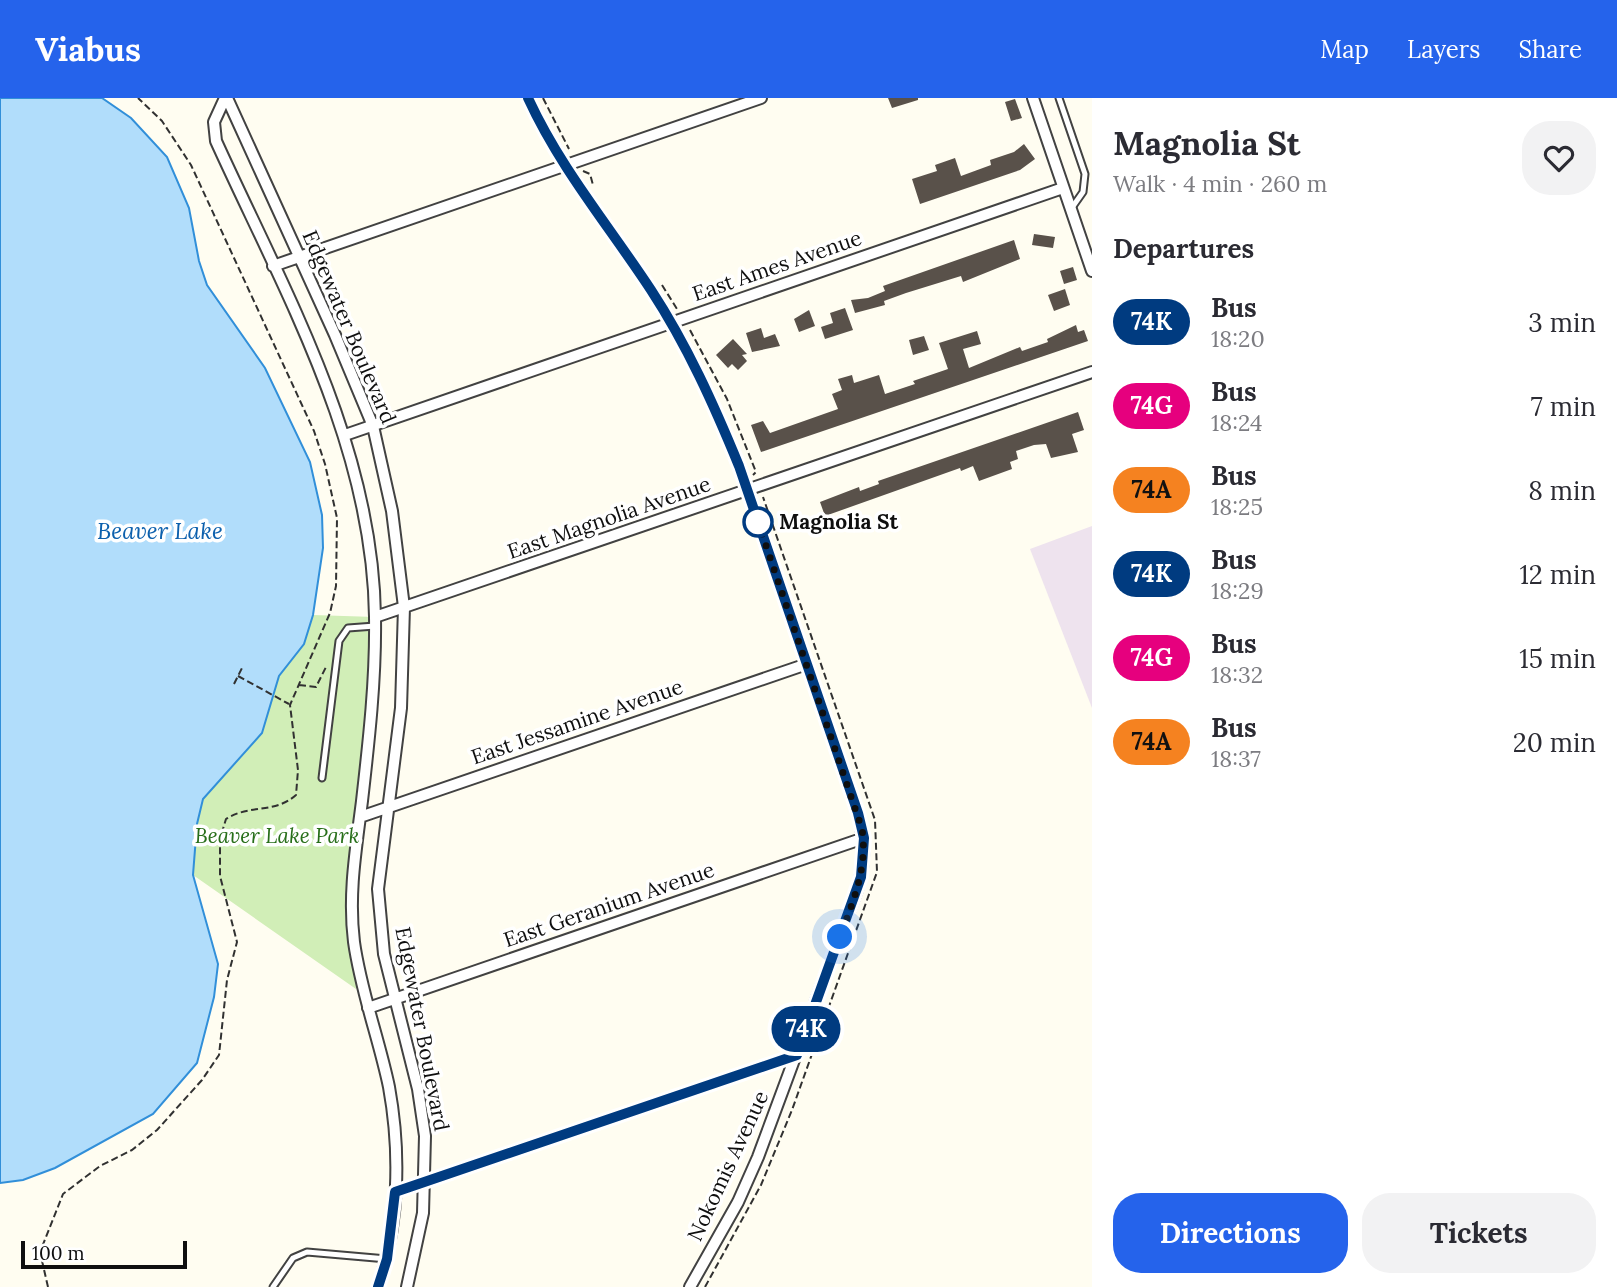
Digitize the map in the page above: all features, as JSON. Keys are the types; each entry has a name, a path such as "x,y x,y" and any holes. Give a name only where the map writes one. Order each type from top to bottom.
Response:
{"street":[{"name":"Edgewater Boulevard","path":"226,98 300,257 373,426 392,511 404,607 401,708 378,888 384,954 418,1089 425,1136 423,1213 407,1287"},
{"name":"Edgewater Boulevard","path":"226,98 214,122 216,141 315,352 345,435 369,542 375,621 372,720 350,887 354,944 389,1088 398,1168 387,1259 378,1287"},
{"name":"Nokomis Avenue","path":"528,98 564,166 671,323 718,414 748,492 858,813 864,838 864,857 857,890 797,1055 753,1168 690,1287"},
{"path":"273,266 761,98"},
{"path":"1032,98 1092,271"},
{"name":"East Ames Avenue","path":"345,435 1063,188"},
{"name":"East Magnolia Avenue","path":"375,621 404,607 748,492 1092,372"},
{"name":"East Jessamine Avenue","path":"360,817 807,664"},
{"name":"East Geranium Avenue","path":"368,1008 864,838"},
{"path":"395,1192 797,1055"}],"lane":[{"path":"1059,98 1085,174 1083,192 1071,210"},
{"path":"323,778 340,641 348,628 375,621"},
{"path":"273,1287 293,1258 307,1252 387,1259"}],"path":[{"path":"48,1287 40,1252 63,1194 100,1167 132,1150 157,1130 202,1080 219,1055 228,980 237,942 220,876 220,839 226,819 237,812 281,807 296,795 298,769 290,705 330,613 336,586 337,518 325,464 314,431 191,165 162,121 138,98"},
{"path":"543,98 570,145 569,151"},
{"path":"689,329 727,399 756,472 754,475"},
{"path":"705,1287 761,1185 792,1110 877,872 875,820 766,499 762,496"},
{"path":"299,684 316,687 326,667 337,665"},
{"path":"234,684 242,668"},
{"path":"238,676 290,705"}],"shaded area":[{"path":"1092,526 1092,708 1030,549"}],"green space":[{"name":"Beaver Lake Park","path":"313,615 375,617 358,849 356,989 193,875 197,824 203,799 262,733 279,676 304,644"}],"water":[{"name":"Beaver Lake","path":"0,98 102,98 131,118 167,157 189,208 199,261 207,285 265,368 310,462 322,515 323,548 313,615 304,644 279,676 262,733 203,799 197,824 193,875 218,964 214,997 197,1063 153,1114 55,1168 23,1180 0,1183"}],"building":[{"path":"888,98 918,98 918,100 892,108"},
{"path":"1015,99 1022,118 1011,121 1005,102"},
{"path":"1024,144 1035,159 1020,170 920,204 912,179 937,171 935,165 955,158 961,176 991,165 990,160 1014,152"},
{"path":"1034,234 1055,237 1053,248 1032,245"},
{"path":"1014,240 1020,259 963,282 961,276 884,301 885,305 855,313 851,300 868,298 885,291 883,286"},
{"path":"1073,267 1077,280 1064,284 1060,271"},
{"path":"1065,289 1070,305 1054,311 1048,295"},
{"path":"845,308 853,330 825,339 821,327 833,323 830,313"},
{"path":"809,310 815,326 799,332 794,319"},
{"path":"1076,325 1078,332 1084,330 1088,341 761,452 751,425 763,421 770,433 838,409 832,394 842,390 838,379 852,375 854,383 879,375 885,394 915,384 913,381 948,369 939,343 977,331 981,344 963,349 969,368 1020,347 1022,351 1048,342 1047,339"},
{"path":"761,328 764,338 775,334 780,346 752,352 746,333"},
{"path":"924,336 929,350 913,355 909,340"},
{"path":"733,339 747,354 742,355 747,361 738,370 732,364 728,368 716,355"},
{"path":"1078,412 1084,430 1072,434 1078,452 1051,458 1046,444 1034,445 1016,451 1018,459 1010,462 1012,469 979,481 973,466 961,471 960,468 825,516 820,502 859,487 860,491 879,484 878,481"}],"bus line":[{"name":"74K","path":"378,1287 387,1259 395,1192 797,1055 857,890 864,857 864,838 858,813 739,466 718,414 671,323 623,248 590,206 564,166 528,98"}],"place":[{"name":"Magnolia St","path":"758,522"}],"route":[{"path":"758,522 858,813 864,838 861,877 840,937"}]}
